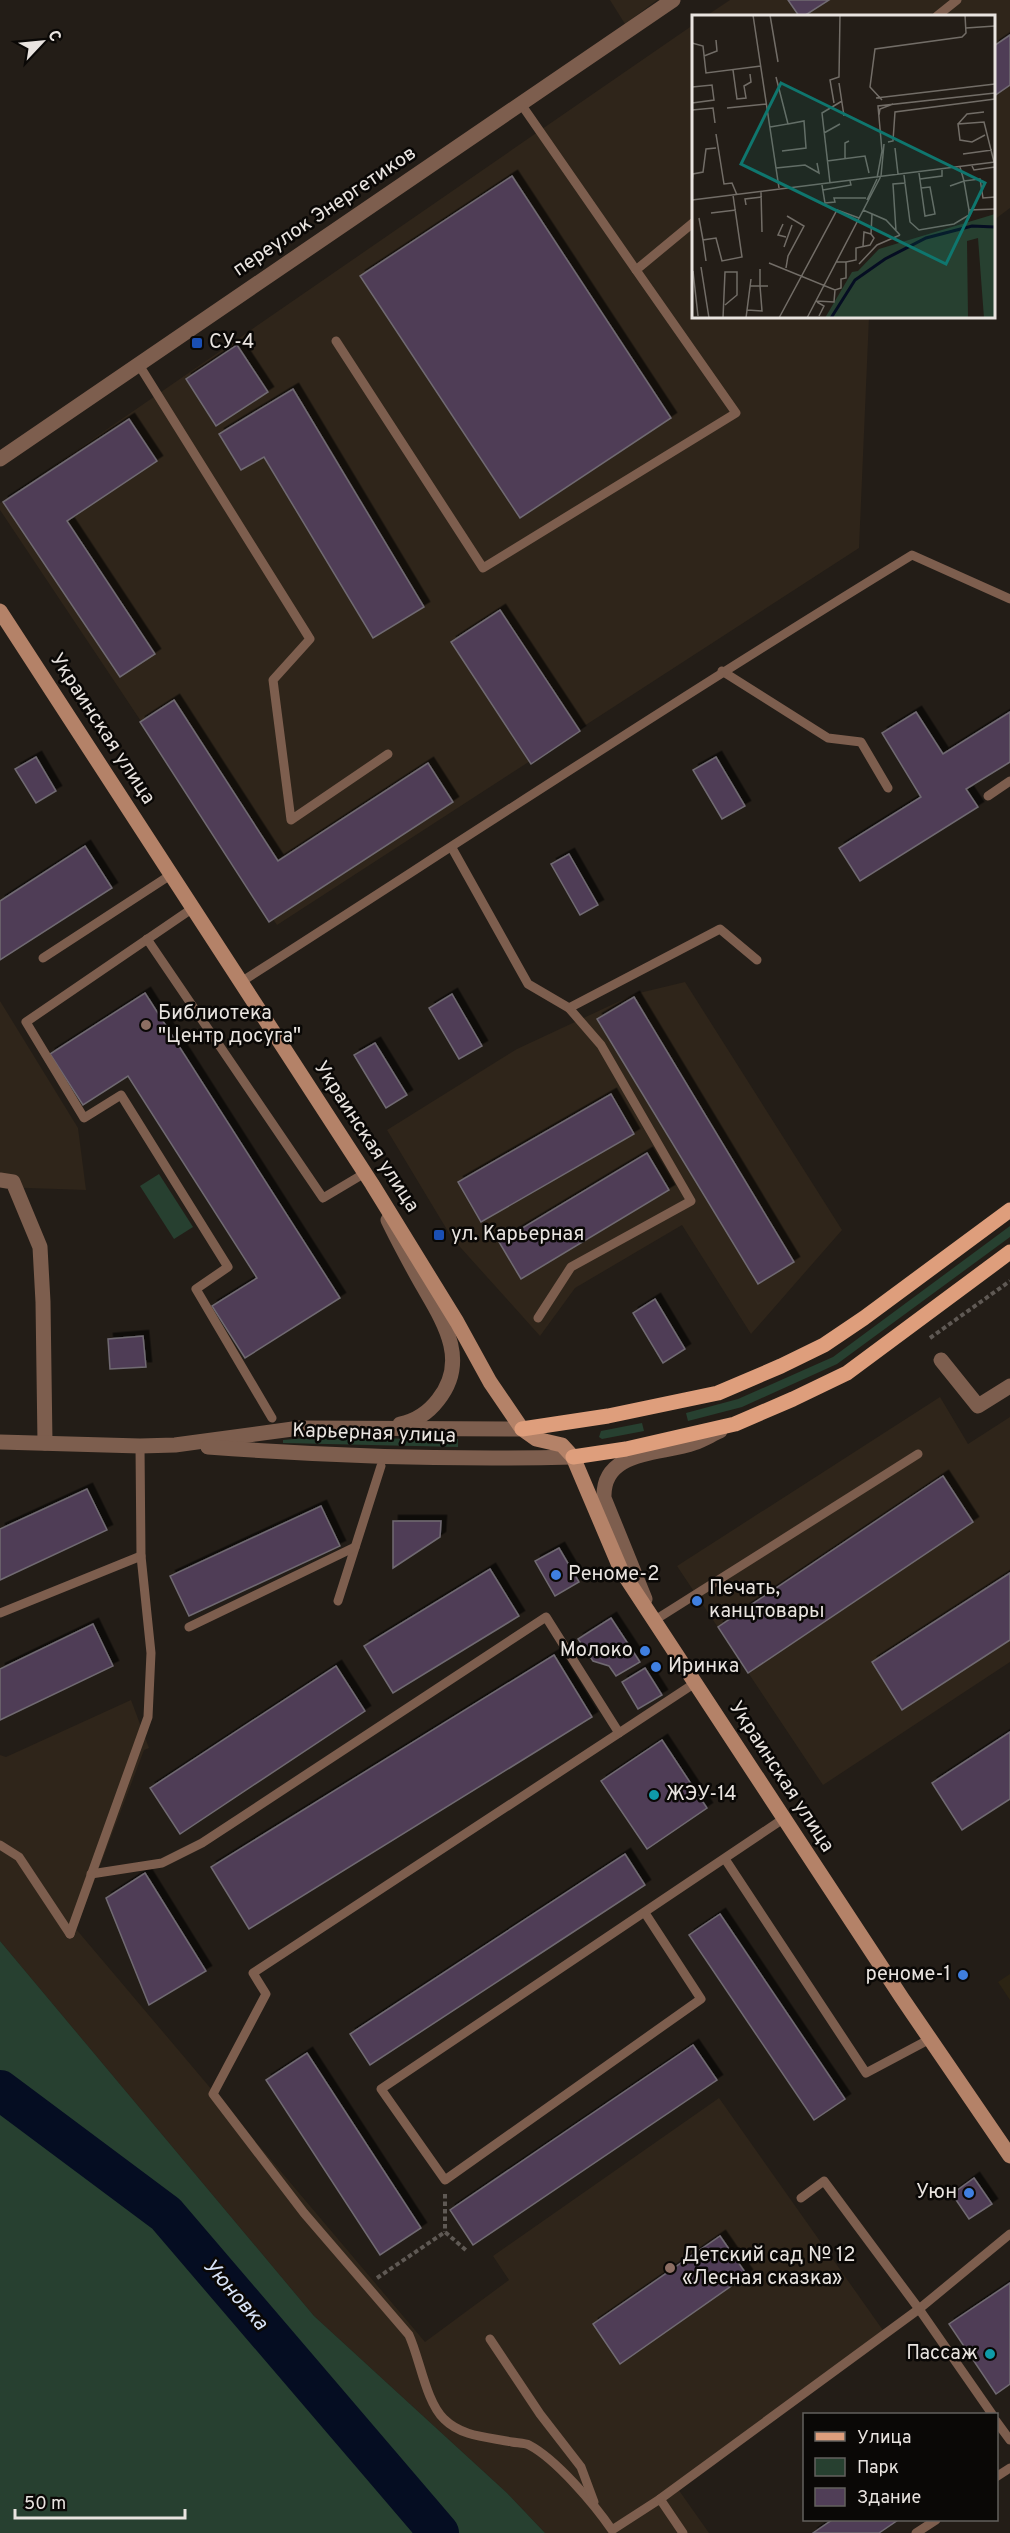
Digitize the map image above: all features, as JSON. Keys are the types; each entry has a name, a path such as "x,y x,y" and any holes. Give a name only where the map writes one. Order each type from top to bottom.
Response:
{"main road":[{"name":"Украинская улица","path":"0,611 368,1179 457,1322 490,1382 522,1429"},
{"path":"522,1429 608,1416 718,1393 781,1366 824,1345 864,1318 1010,1210"},
{"path":"522,1429 537,1439 562,1445 573,1457 626,1449 735,1424 847,1373 1010,1252"},
{"name":"Украинская улица","path":"573,1457 621,1570 783,1818 1010,2156"}],"street":[{"name":"переулок Энергетиков","path":"0,459 674,0"},
{"path":"368,1179 399,1244 448,1329 453,1361 447,1384 432,1407 422,1417 383,1428"},
{"path":"0,1180 13,1182 40,1247 45,1443"},
{"path":"941,1360 978,1406 1010,1386"},
{"path":"653,1618 604,1498 603,1485 616,1465 629,1459 694,1443 735,1424"},
{"name":"Карьерная улица","path":"175,1445 300,1428 522,1429"},
{"name":"Карьерная улица","path":"0,1442 175,1445 308,1454 493,1459 573,1457"}],"lane":[{"path":"938,15 957,0"},
{"path":"336,341 483,568 736,413 521,104"},
{"path":"636,270 692,223"},
{"path":"139,365 310,639 273,680 291,820 388,754"},
{"path":"241,982 452,848 722,671 912,555 1010,599"},
{"path":"722,671 828,738 861,742 888,788"},
{"path":"987,796 1010,781"},
{"path":"452,848 528,984 569,1008 601,1045 691,1201 571,1267 538,1318"},
{"path":"43,958 171,874"},
{"path":"193,908 26,1022 84,1119 121,1095 228,1268 196,1289 272,1418"},
{"path":"569,1008 720,929 757,960"},
{"path":"147,939 323,1197 368,1179"},
{"path":"0,1845 19,1857 70,1934 148,1717 150,1653 141,1556 140,1446"},
{"path":"653,1618 918,1454"},
{"path":"338,1601 381,1466"},
{"path":"189,1627 355,1547"},
{"path":"0,1613 141,1556"},
{"path":"92,1874 162,1863 202,1843 546,1617 619,1733"},
{"path":"695,1683 253,1973 267,1994 213,2094 304,2213 367,2284 409,2336 418,2355 429,2394 442,2418 461,2432 529,2445 560,2470 596,2507 612,2532 919,2309 1010,2234"},
{"path":"645,1913 701,1999 445,2180 381,2089 783,1818"},
{"path":"725,1859 866,2073 930,2039"},
{"path":"801,2198 824,2181 919,2309 991,2413"},
{"path":"490,2339 540,2414 581,2467 596,2507"},
{"path":"998,2424 1010,2440"},
{"path":"660,2499 683,2533"},
{"path":"916,2533 934,2521"}],"path":[{"path":"445,2180 445,2232 467,2251"},
{"path":"367,2284 445,2232"}],"shaded area":[{"path":"610,0 657,0 625,24"},
{"path":"730,0 1010,0 1010,208 995,219 995,15 708,15"},
{"path":"692,26 692,318 869,318 859,548 277,925 0,510 0,503"},
{"path":"685,982 842,1230 751,1334 682,1225 575,1288 540,1336 452,1238 387,1130 517,1049 635,994"},
{"path":"0,1001 78,1128 86,1190 0,1187"},
{"path":"940,1397 968,1444 1010,1417 1010,1662 823,1785 677,1566"},
{"path":"131,1700 149,1748 144,1750 76,1929 425,2342 509,2280 493,2256 719,2098 887,2336 678,2489 709,2533 545,2533 507,2493 314,2316 0,1941 0,1755 6,1757"},
{"path":"1010,1974 1010,2000 998,1982"}],"green space":[{"path":"159,1174 193,1227 174,1239 140,1186"},
{"path":"1010,1226 1010,1237 837,1364 742,1407 688,1421 686,1413 738,1399 833,1357"},
{"path":"642,1423 644,1431 602,1439 599,1437 601,1431"},
{"path":"305,1438 458,1439 458,1447 283,1443 283,1440"},
{"path":"0,1941 314,2316 507,2493 545,2533 0,2533"}],"building":[{"path":"788,0 829,0 806,15 798,15"},
{"path":"1010,35 1010,85 995,95 995,45"},
{"path":"512,176 671,418 520,518 360,276"},
{"path":"237,345 268,392 216,426 186,379"},
{"path":"293,389 424,607 373,638 264,457 241,470 219,434"},
{"path":"129,419 157,461 67,521 155,654 120,677 3,502"},
{"path":"500,610 580,731 531,764 451,642"},
{"path":"174,700 278,861 428,763 453,802 269,922 140,722"},
{"path":"916,712 943,754 1010,712 1010,762 966,789 978,807 860,881 839,848 921,797 882,733"},
{"path":"36,757 56,791 36,803 15,769"},
{"path":"716,757 745,806 722,819 693,770"},
{"path":"85,846 112,888 0,960 0,901"},
{"path":"569,854 598,905 580,915 551,864"},
{"path":"145,993 340,1298 245,1358 212,1306 257,1278 128,1076 83,1105 50,1054"},
{"path":"452,994 482,1046 459,1059 429,1008"},
{"path":"634,997 794,1262 758,1284 597,1019"},
{"path":"375,1043 407,1095 386,1108 354,1055"},
{"path":"611,1094 634,1134 481,1222 458,1182"},
{"path":"647,1153 669,1190 521,1279 499,1242"},
{"path":"655,1299 685,1349 663,1363 633,1313"},
{"path":"143,1336 146,1367 110,1369 108,1339"},
{"path":"943,1476 973,1522 748,1673 718,1627"},
{"path":"87,1489 107,1530 0,1580 0,1529"},
{"path":"321,1506 340,1546 189,1616 170,1576"},
{"path":"393,1521 441,1521 440,1537 393,1568"},
{"path":"559,1548 579,1582 555,1596 535,1561"},
{"path":"490,1569 519,1616 393,1693 364,1646"},
{"path":"1010,1573 1010,1640 902,1710 872,1662"},
{"path":"611,1618 640,1662 616,1676 609,1666 593,1661 578,1639"},
{"path":"93,1624 113,1666 0,1720 0,1669"},
{"path":"554,1655 592,1717 249,1929 211,1867"},
{"path":"336,1666 365,1711 180,1834 150,1788"},
{"path":"645,1668 662,1695 638,1709 622,1682"},
{"path":"1010,1732 1010,1799 962,1830 932,1783"},
{"name":"ЖЭУ-14","path":"662,1740 707,1808 647,1849 601,1781"},
{"path":"625,1854 645,1885 370,2065 350,2034"},
{"path":"145,1873 206,1971 149,2005 106,1898"},
{"path":"720,1914 845,2099 814,2120 689,1935"},
{"path":"693,2045 717,2080 473,2245 450,2210"},
{"path":"307,2053 421,2228 380,2255 266,2080"},
{"path":"974,2178 992,2204 969,2219 952,2194"},
{"path":"720,2236 747,2275 620,2364 593,2324"},
{"name":"Пассаж","path":"1010,2283 1010,2384 996,2394 949,2324"},
{"path":"831,2521 897,2521 879,2533 813,2533"}],"waterway":[{"name":"Уюновка","path":"0,2090 166,2214 439,2533"}],"place":[{"name":"СУ-4","path":"197,343"},
{"name":"Библиотека \"Центр досуга\"","path":"146,1025"},
{"name":"ул. Карьерная","path":"439,1235"},
{"name":"Реноме-2","path":"556,1575"},
{"name":"Печать, канцтовары","path":"697,1601"},
{"name":"Молоко","path":"645,1651"},
{"name":"Иринка","path":"656,1667"},
{"name":"ЖЭУ-14","path":"654,1795"},
{"name":"реноме-1","path":"963,1975"},
{"name":"Уюн","path":"969,2193"},
{"name":"Детский сад № 12 «Лесная сказка»","path":"670,2268"},
{"name":"Пассаж","path":"990,2354"}]}
